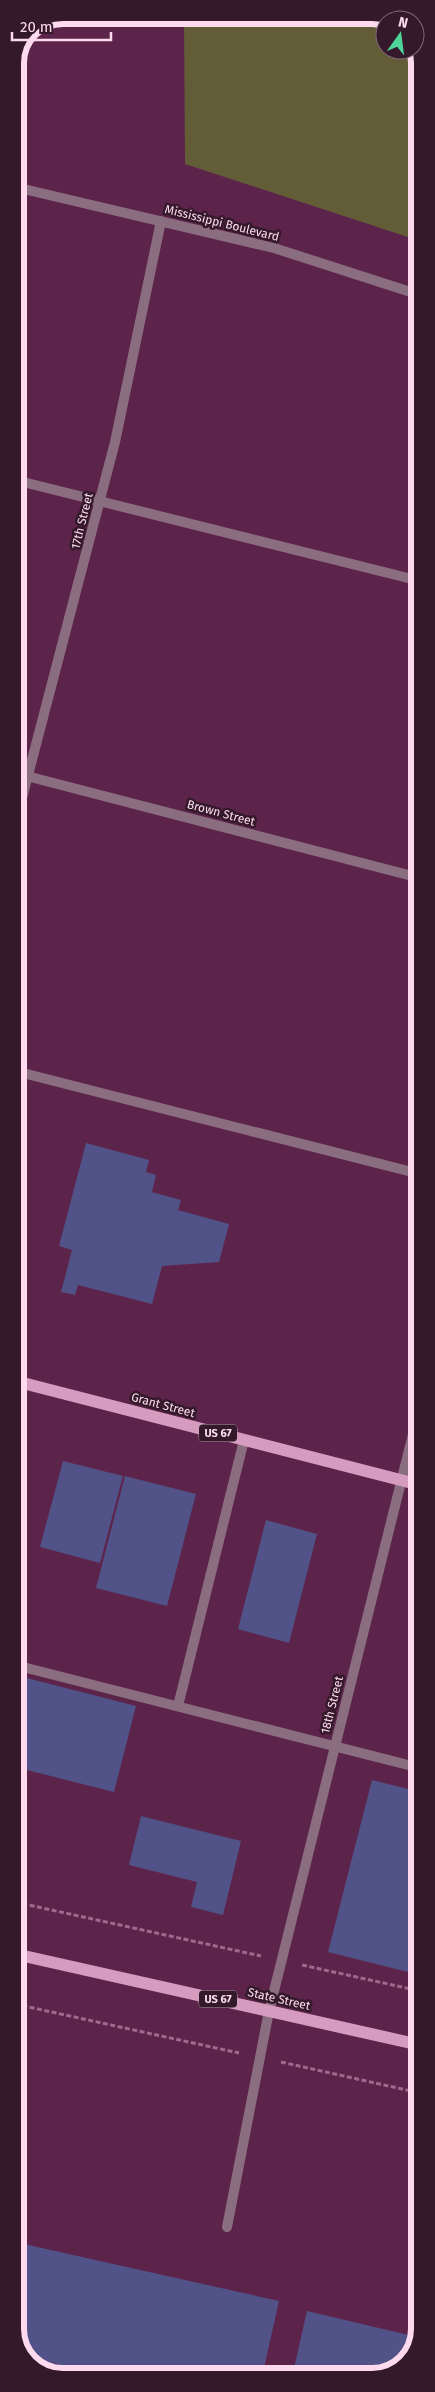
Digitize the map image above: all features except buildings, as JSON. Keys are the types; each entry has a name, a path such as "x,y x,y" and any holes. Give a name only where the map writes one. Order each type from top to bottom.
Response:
{"main road":[{"name":"Grant Street","path":"24,1383 411,1482"},
{"name":"State Street","path":"24,1956 411,2042"}],"street":[{"name":"Mississippi Boulevard","path":"24,189 274,248 411,292"},
{"name":"17th Street","path":"24,794 115,442 161,221"},
{"path":"24,482 411,579"},
{"name":"Brown Street","path":"24,775 411,876"},
{"path":"24,1074 411,1172"},
{"path":"178,1706 244,1440"},
{"name":"18th Street","path":"227,2227 269,2011 411,1443"},
{"path":"24,1667 411,1766"}],"path":[{"path":"24,1904 411,1989"},
{"path":"24,2006 411,2090"}],"shaded area":[{"path":"184,24 375,24 375,60 411,60 411,238 185,164"}]}
